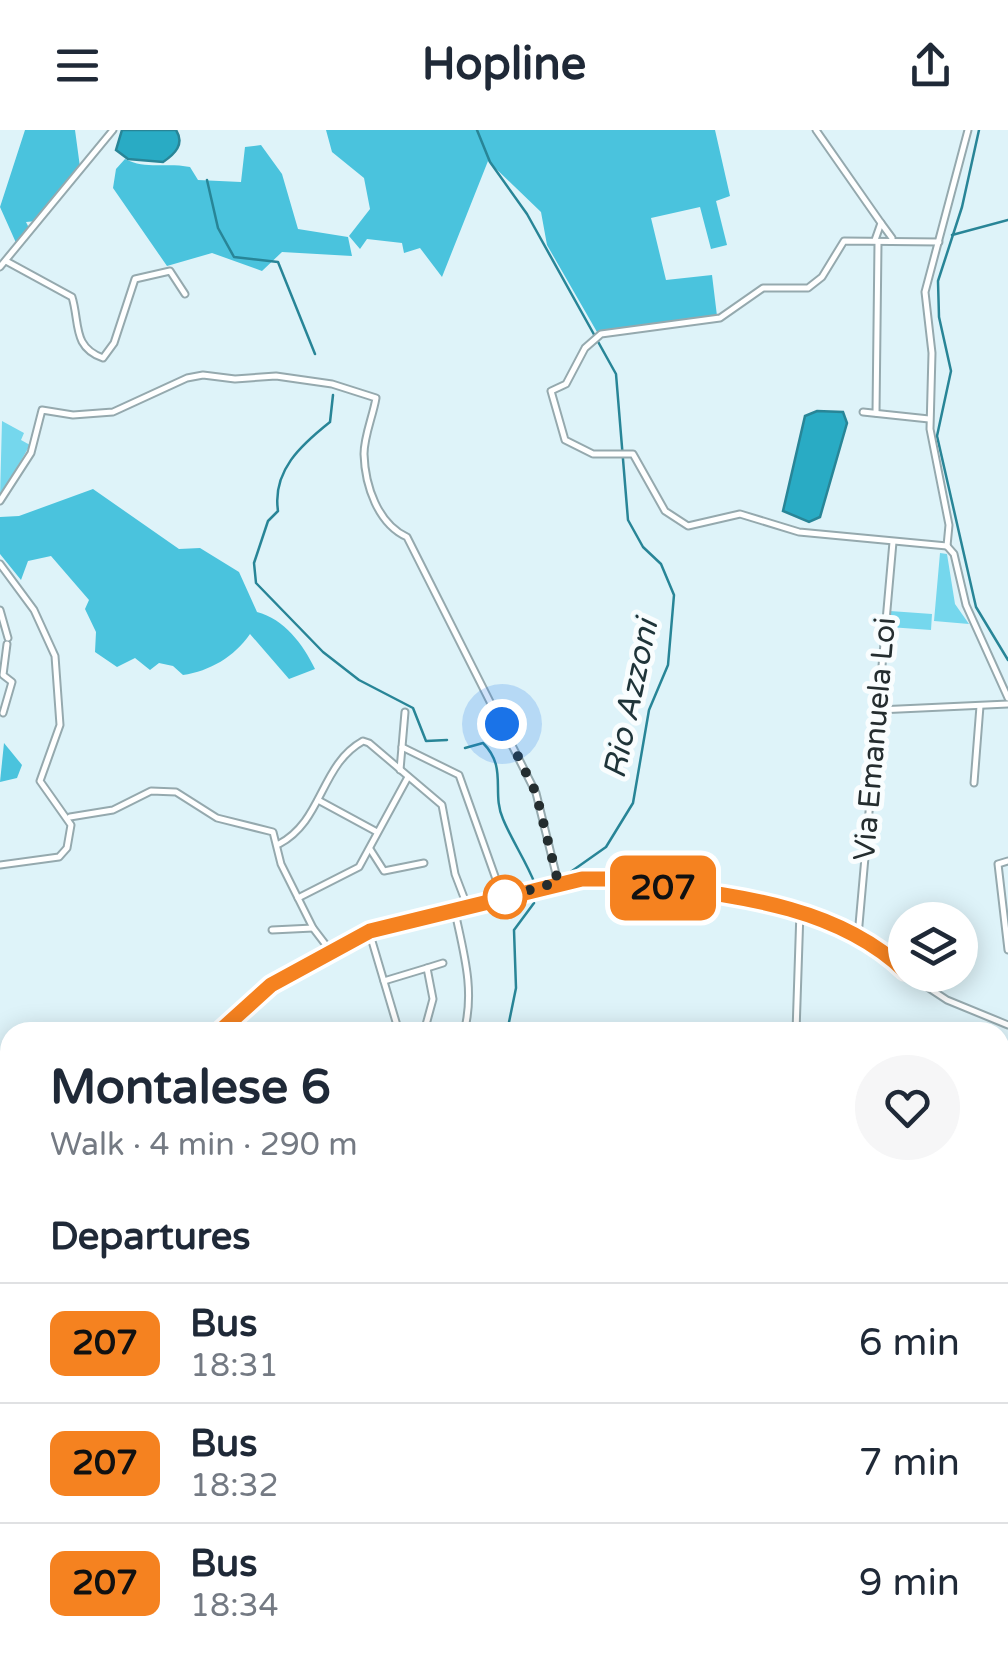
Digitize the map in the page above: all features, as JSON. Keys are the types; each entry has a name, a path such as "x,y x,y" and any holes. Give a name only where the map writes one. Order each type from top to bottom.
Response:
{"street":[{"path":"113,130 3,264 72,297 78,336 84,348 102,358 114,343 135,280 170,271 185,294"},
{"path":"816,130 892,238"},
{"path":"947,546 949,525 930,418 932,353 925,292 968,130"},
{"path":"876,413 877,241 881,223"},
{"path":"878,710 980,706 1008,701 964,598 954,554 947,546 799,532 740,514 688,526 666,511 633,454 593,454 567,442 551,392 566,384 598,336 720,318 763,288 808,288 822,277 844,241 892,238 939,242"},
{"path":"0,501 31,453 42,410 73,415 113,412 187,378 203,376 276,376 332,384 376,398 364,454 379,514 386,524 407,537 498,714 536,793 558,882"},
{"path":"863,412 930,418"},
{"name":"Via Emanuela Loi","path":"858,936 892,542"},
{"path":"0,564 34,610 54,656 60,725 40,780 70,817 70,835 60,857 0,865"},
{"path":"0,610 8,641 3,675 12,682 3,713"},
{"path":"974,783 980,706"},
{"path":"400,770 405,712"},
{"path":"279,844 299,831 340,757 363,741 442,806 455,874 468,908"},
{"path":"402,747 462,781 503,898"},
{"path":"298,898 360,867 408,776"},
{"path":"70,817 113,810 142,794 176,792 217,818 246,822 274,832 280,860 298,898 330,950"},
{"path":"318,800 377,832"},
{"path":"369,847 382,869 390,872 424,864"},
{"path":"1008,861 998,864 1008,950"},
{"path":"229,1022 262,991 370,931 558,882 607,879 800,911 858,936 888,959"},
{"path":"796,1022 800,911"},
{"path":"454,912 470,983 465,1022"},
{"path":"272,930 313,928"},
{"path":"370,931 397,1022"},
{"path":"384,981 443,963"},
{"path":"427,968 433,999 427,1022"},
{"path":"934,992 1003,1022"}],"shaded area":[{"path":"25,130 75,130 80,167 37,221 26,222 30,230 17,245 0,207"},
{"path":"122,130 176,130 179,144 163,162 128,159 116,150"},
{"path":"326,130 715,130 730,196 716,201 727,245 711,249 700,207 651,218 666,280 712,275 717,316 597,332 547,245 541,212 488,161 442,277 420,248 404,253 402,243 367,239 360,249 349,236 370,209 364,178 332,152"},
{"path":"261,145 282,174 298,229 348,237 352,256 282,252 262,271 212,253 167,266 113,188 116,169 125,159 141,164 190,167 198,180 241,182 245,147"},
{"path":"817,411 843,412 847,423 820,517 809,522 783,511 805,416"},
{"path":"2,421 24,433 21,440 30,445 0,497"},
{"path":"93,489 179,549 200,548 239,572 257,612 276,620 292,634 315,669 289,679 250,634 221,662 183,675 173,666 159,663 150,670 135,658 117,667 95,652 96,632 85,609 89,600 51,556 28,561 21,580 0,554 0,517 19,516"},
{"path":"940,553 947,554 955,604 969,624 934,621"},
{"path":"890,611 932,614 931,630 889,627"},
{"path":"4,743 22,765 17,778 0,782"}],"waterway":[{"name":"Rio Azzoni","path":"477,130 490,162 527,214 616,374 628,520 643,547 661,564 674,595 668,665 649,710 633,803 606,847 562,878"},
{"path":"979,130 962,207 938,281 939,317 951,371 937,436 976,607 1008,660"},
{"path":"207,180 218,228 234,257 278,262 315,354"},
{"path":"952,235 1008,220"},
{"path":"333,395 330,422 299,450 284,471 277,497 278,511 268,521 254,563 256,583 323,652 359,680 413,708 426,741 447,740"},
{"path":"465,748 483,743 491,752 500,809 507,827 535,884 552,881"},
{"path":"509,1022 516,988 514,930 534,903"}],"bus line":[{"name":"207","path":"232,1022 271,985 370,931 397,921 442,915 582,879 607,879 800,911 839,926 888,955"}],"route":[{"path":"502,724 536,793 558,882 505,897"}]}
